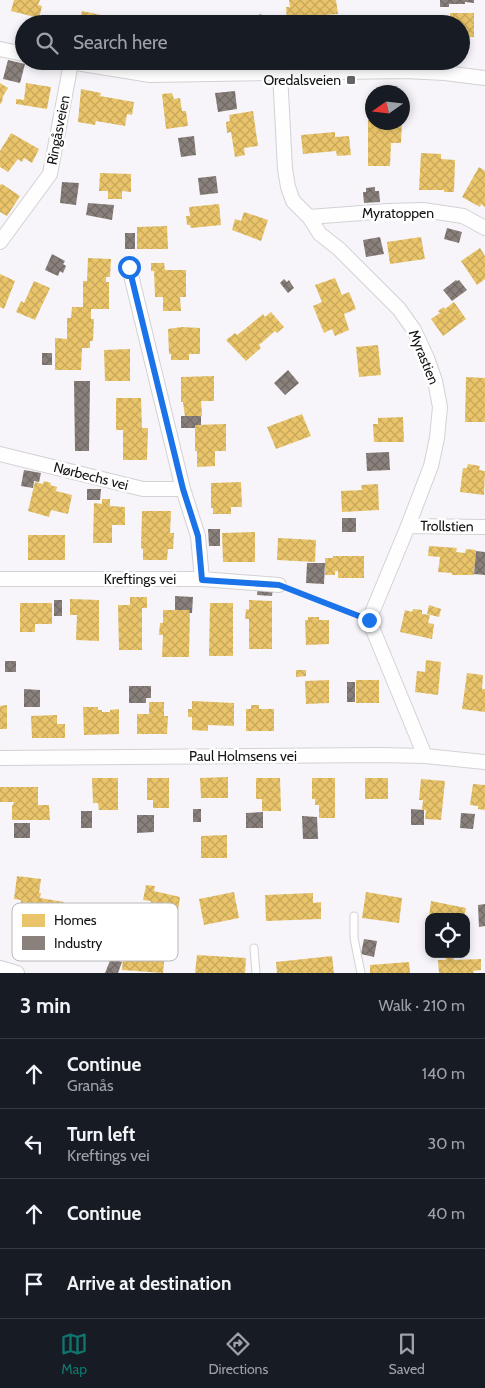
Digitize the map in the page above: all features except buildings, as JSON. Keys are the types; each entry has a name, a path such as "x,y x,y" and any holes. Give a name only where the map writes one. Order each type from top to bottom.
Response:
{"street":[{"path":"0,49 15,52"},
{"name":"Ringåsveien","path":"0,242 50,174 66,70"},
{"path":"118,70 150,75 405,71 485,78"},
{"name":"Myrastien","path":"280,73 285,169 293,201 309,217 320,234 339,249 399,309 414,330 435,381 440,407 432,466 369,620"},
{"name":"Myratoppen","path":"309,217 423,210 463,216 485,228"},
{"path":"129,267 183,489 198,536 202,580"},
{"name":"Nørbechs vei","path":"0,454 143,489 183,489"},
{"name":"Trollstien","path":"408,526 485,527"},
{"name":"Kreftings vei","path":"0,579 202,580 279,585"},
{"path":"369,620 424,756"},
{"name":"Paul Holmsens vei","path":"0,758 424,756 485,762"},
{"path":"0,968 17,973"}],"lane":[{"path":"354,916 354,938 361,973"},
{"path":"254,948 256,973"}],"path":[{"path":"279,585 369,620"}],"place":[{"name":"Oredalsveien","path":"351,80"}],"route":[{"path":"129,267 183,489 198,536 202,580 279,585 369,620"}]}
